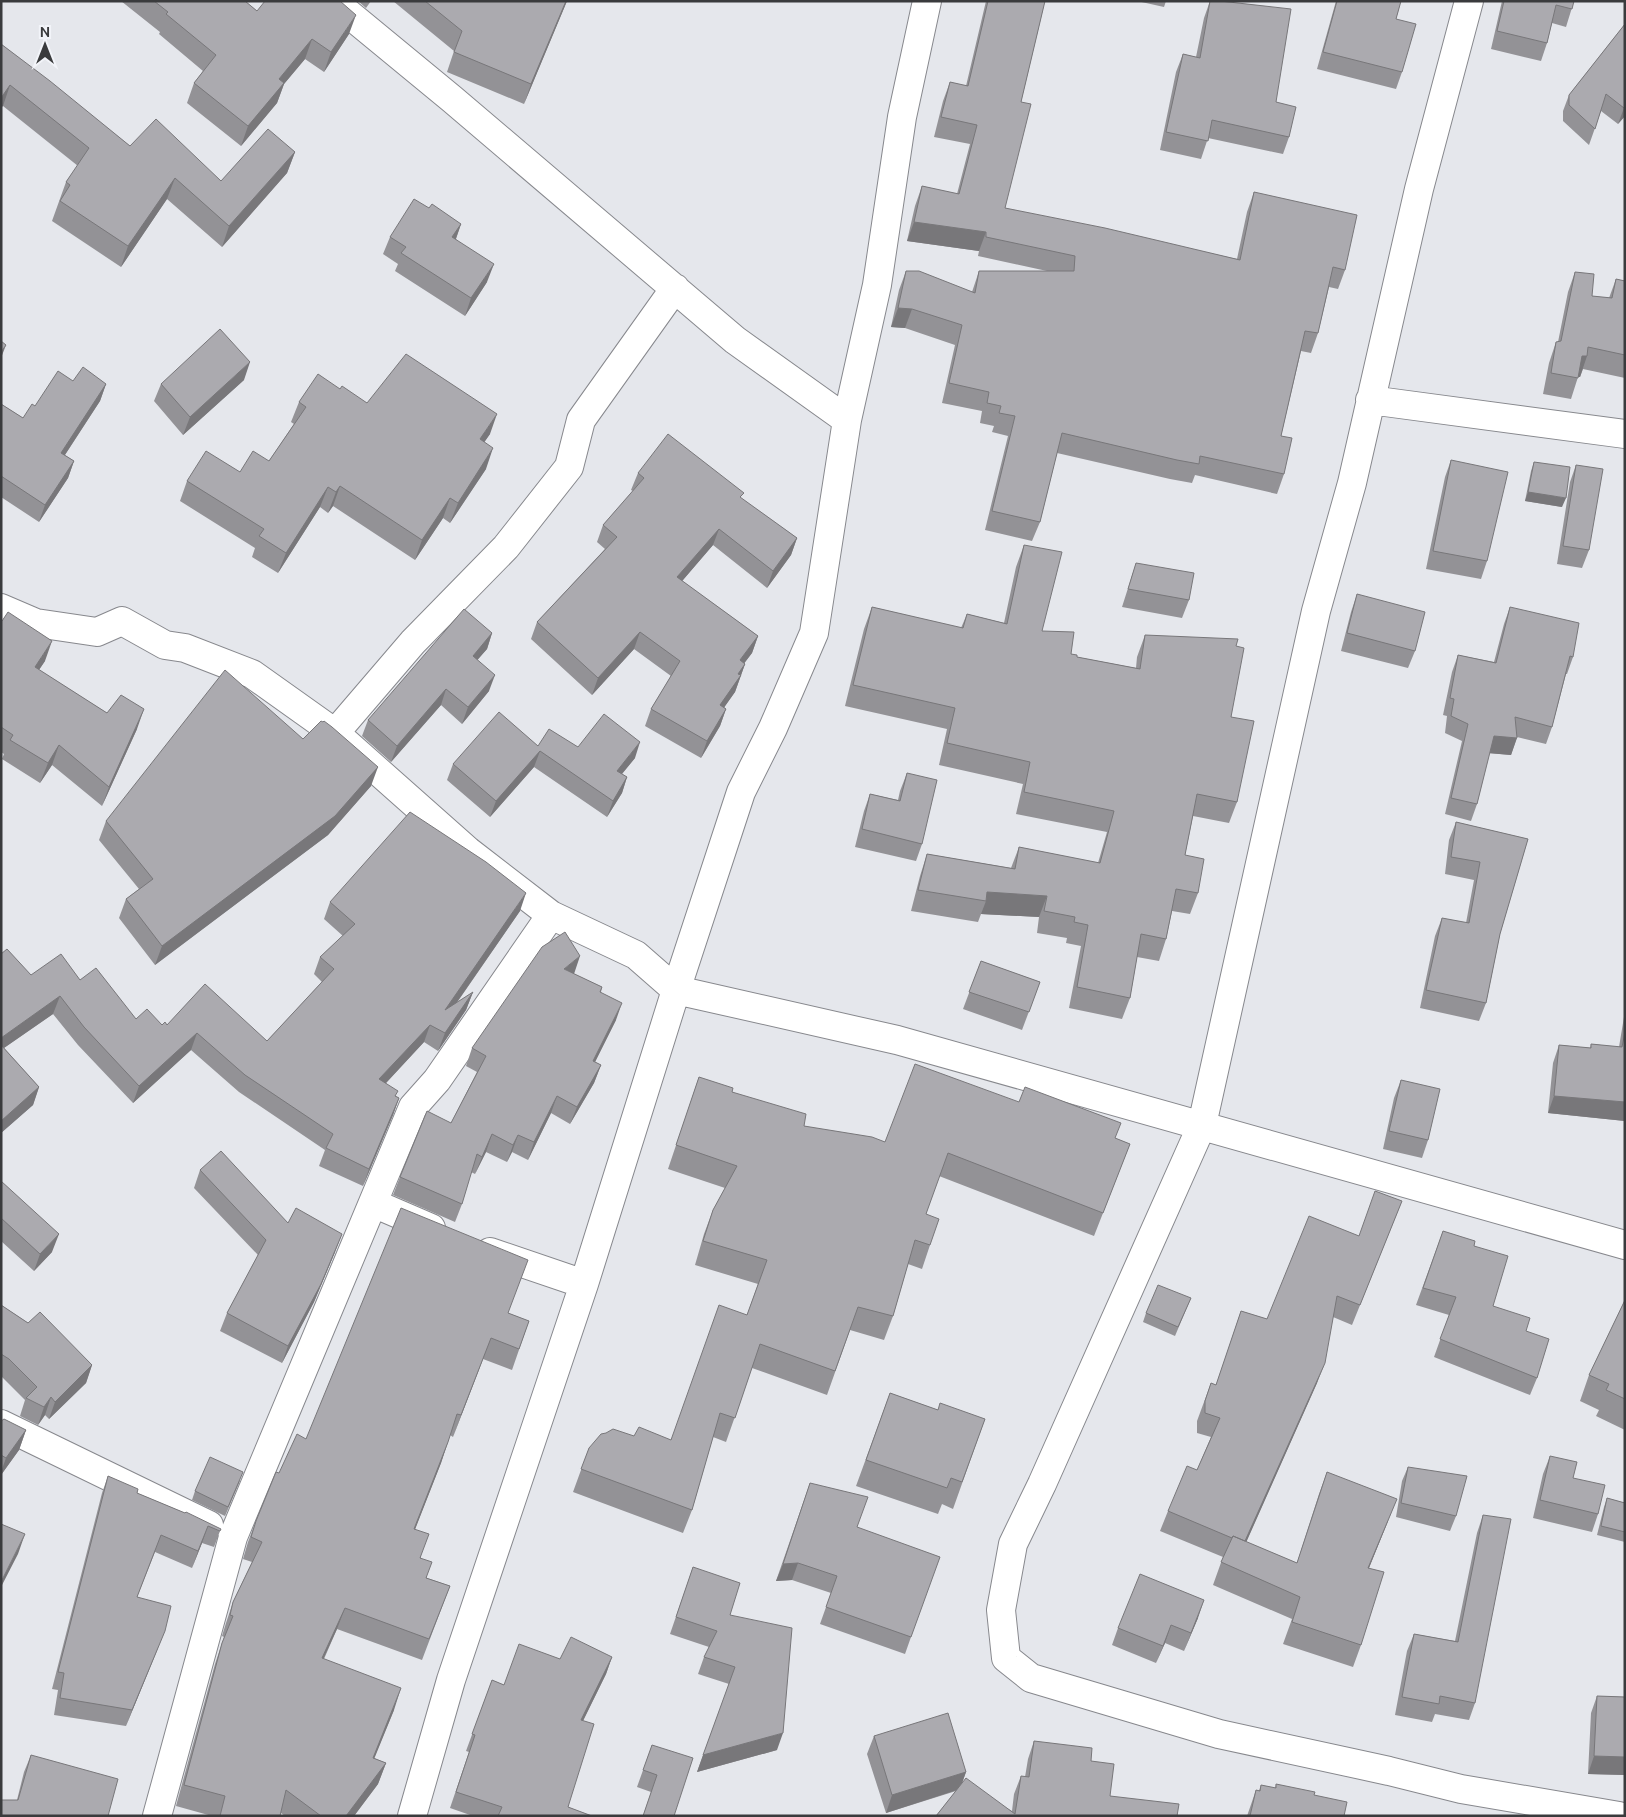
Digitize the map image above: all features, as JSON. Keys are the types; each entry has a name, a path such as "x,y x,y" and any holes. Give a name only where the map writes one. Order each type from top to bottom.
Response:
{"street":[{"path":"333,1 452,99 734,340 847,420"},
{"path":"412,1816 451,1680 584,1284 676,990 741,792 773,728 814,633 847,420 877,285 902,117 927,1"},
{"path":"1469,1 1419,189 1352,483 1316,611 1202,1125 1042,1484 1013,1544 1001,1610 1006,1658 1031,1678 1219,1734 1389,1771 1461,1789 1488,1792 1619,1816"},
{"path":"336,733 413,642 506,547 569,467 580,420 675,288"},
{"path":"1370,400 1625,434"},
{"path":"1,608 36,623 97,632 122,622 165,645 185,648 252,674 336,733 468,850 551,915 636,955 676,990 898,1040 1625,1245"},
{"path":"157,1816 233,1536 413,1107 437,1080 551,915"},
{"path":"373,1203 461,1241 584,1284"},
{"path":"1,1424 233,1536"},
{"path":"1488,1792 1500,1816"}],"building":[{"path":"154,1 245,1 257,11 265,1 340,1 356,15 331,52 312,39 279,79 284,83 248,126 194,83 216,55 166,14 168,12"},
{"path":"425,1 566,1 531,84 454,52 462,31"},
{"path":"988,1 1045,1 1021,102 1031,104 1005,208 1105,228 1240,260 1254,192 1357,215 1345,270 1333,267 1318,333 1305,331 1281,436 1292,438 1284,474 1200,456 1199,464 1177,460 1062,433 1040,522 992,511 1015,416 999,413 1001,406 987,403 989,392 949,383 962,325 912,309 898,308 906,271 919,271 975,293 979,271 1074,271 1075,256 986,237 986,232 914,222 922,186 959,194 977,125 941,117 950,82 968,86"},
{"path":"1210,1 1291,9 1276,102 1296,107 1289,137 1212,120 1208,141 1166,132 1183,54 1200,58"},
{"path":"1337,1 1401,1 1396,19 1416,24 1402,72 1323,52"},
{"path":"1504,1 1574,1 1572,9 1556,5 1547,43 1497,31"},
{"path":"1625,24 1625,107 1606,94 1595,129 1569,105 1569,95"},
{"path":"1,44 130,146 156,119 221,181 268,129 295,152 229,226 175,178 128,246 60,201 70,185 66,182 89,148 10,85 1,98"},
{"path":"414,199 429,208 432,204 461,224 452,237 494,264 471,298 401,253 406,247 390,237"},
{"path":"1575,272 1594,274 1592,296 1612,298 1616,279 1625,281 1625,355 1588,347 1587,356 1582,356 1578,378 1551,373 1556,342 1561,341"},
{"path":"220,329 250,362 190,417 161,384"},
{"path":"1,341 6,345 1,352"},
{"path":"406,354 497,414 480,439 493,448 458,503 450,498 422,540 340,486 336,492 328,487 286,553 259,536 264,529 187,481 206,451 240,472 253,451 269,461 306,407 299,402 318,374 340,389 342,386 367,403"},
{"path":"83,367 106,384 61,453 74,461 45,505 1,476 1,404 23,418 32,404 35,406 58,371 73,381"},
{"path":"668,434 744,493 740,497 797,538 773,571 719,529 677,577 758,636 740,660 745,664 738,674 741,675 720,705 726,709 707,741 651,709 680,661 640,632 598,678 537,622 617,537 603,525 644,478 638,473"},
{"path":"1451,460 1508,472 1487,561 1433,551"},
{"path":"1534,462 1570,467 1566,498 1528,492"},
{"path":"1576,465 1603,469 1589,550 1563,546"},
{"path":"1024,545 1062,552 1042,631 1074,632 1071,654 1077,655 1077,657 1140,669 1145,635 1238,639 1236,646 1244,648 1231,717 1254,721 1237,802 1197,794 1185,855 1204,859 1198,893 1176,889 1166,939 1141,934 1130,998 1077,987 1088,925 1074,922 1075,917 1044,911 1047,896 987,892 986,901 918,890 927,854 1015,869 1019,847 1100,863 1114,811 1024,792 1030,762 947,743 955,708 853,685 872,607 963,628 967,614 1007,624"},
{"path":"1136,563 1194,573 1189,600 1128,589"},
{"path":"1357,594 1425,612 1415,651 1347,633"},
{"path":"1510,607 1579,623 1573,657 1570,656 1552,727 1515,717 1517,738 1494,736 1477,804 1451,798 1468,724 1451,716 1454,699 1450,698 1458,655 1496,663"},
{"path":"464,609 492,633 473,656 495,675 468,707 446,689 397,746 368,720"},
{"path":"8,612 52,641 35,667 107,713 121,695 144,709 109,787 59,745 48,763 10,740 13,735 1,727 1,621"},
{"path":"225,670 303,739 321,721 324,721 378,767 335,816 162,946 126,899 153,879 106,821"},
{"path":"499,712 538,746 549,729 578,747 604,714 640,742 617,771 627,777 613,801 540,751 496,801 453,764"},
{"path":"907,773 937,780 922,844 862,829 870,794 900,801"},
{"path":"410,812 486,862 526,893 445,1010 473,992 445,1033 430,1025 379,1079 398,1091 395,1096 399,1098 369,1169 326,1148 333,1134 245,1075 197,1033 139,1086 84,1027 60,996 1,1038 1,954 7,949 31,975 61,954 80,980 96,968 136,1019 147,1009 162,1025 165,1022 167,1025 205,984 267,1041 334,969 320,957 355,924 330,902"},
{"path":"1456,822 1528,839 1500,934 1486,1003 1426,990 1442,918 1469,923 1480,862 1451,857"},
{"path":"565,932 580,956 564,969 602,987 600,992 622,1003 593,1061 601,1065 577,1107 557,1096 534,1142 518,1135 513,1145 492,1134 482,1157 477,1154 462,1204 400,1177 427,1111 451,1123 486,1056 472,1048 542,947"},
{"path":"981,961 1040,982 1029,1012 969,992"},
{"path":"1625,1032 1625,1102 1554,1096 1559,1045 1591,1048 1591,1044 1622,1047"},
{"path":"1,1045 39,1087 1,1121"},
{"path":"915,1064 1019,1102 1025,1087 1121,1123 1115,1138 1130,1144 1103,1213 948,1153 926,1214 939,1219 930,1245 915,1240 893,1316 858,1307 835,1371 760,1344 735,1418 720,1413 692,1510 581,1469 589,1448 601,1434 613,1429 634,1436 639,1427 671,1440 719,1305 747,1315 767,1260 703,1241 713,1210 737,1166 676,1145 699,1077 733,1088 732,1092 806,1114 804,1126 872,1137 885,1142"},
{"path":"1401,1080 1440,1089 1428,1140 1389,1131"},
{"path":"221,1151 288,1223 296,1208 342,1234 321,1284 288,1346 227,1313 266,1240 200,1170"},
{"path":"1,1181 59,1234 40,1254 1,1218"},
{"path":"1375,1191 1402,1201 1360,1305 1337,1296 1325,1363 1245,1541 1233,1536 1232,1538 1168,1511 1187,1466 1197,1470 1220,1418 1205,1413 1205,1401 1211,1383 1216,1385 1241,1311 1267,1319 1309,1216 1359,1236"},
{"path":"401,1208 528,1260 508,1313 529,1321 519,1349 491,1338 461,1415 457,1414 414,1529 429,1534 420,1558 432,1562 426,1578 450,1586 429,1639 345,1608 322,1658 401,1688 373,1758 386,1763 346,1816 321,1816 286,1790 280,1816 220,1816 225,1796 184,1785 222,1643 233,1616 230,1615 233,1602 262,1542 251,1537 276,1472 279,1473 297,1434 306,1439"},
{"path":"1443,1231 1475,1241 1474,1246 1508,1256 1493,1306 1530,1318 1526,1331 1549,1339 1537,1378 1440,1339 1456,1297 1423,1288"},
{"path":"1158,1285 1191,1298 1178,1327 1146,1313"},
{"path":"1625,1300 1625,1399 1606,1390 1609,1384 1589,1375"},
{"path":"1,1305 28,1323 40,1312 92,1365 55,1402 51,1397 44,1407 26,1398 37,1387 9,1359 1,1354"},
{"path":"890,1393 938,1410 940,1403 985,1419 962,1482 951,1478 947,1488 866,1460"},
{"path":"4,1419 26,1430 6,1458 1,1455 1,1421"},
{"path":"1550,1456 1577,1462 1573,1478 1605,1485 1598,1514 1540,1500"},
{"path":"210,1457 243,1472 228,1507 195,1491"},
{"path":"1408,1467 1467,1476 1456,1516 1401,1503"},
{"path":"1327,1472 1397,1499 1368,1568 1384,1572 1361,1645 1292,1622 1300,1597 1221,1562 1233,1536 1297,1563"},
{"path":"108,1476 138,1489 137,1493 186,1512 221,1529 220,1531 208,1526 198,1551 161,1535 137,1597 171,1606 165,1631 132,1710 60,1698 64,1673 58,1672"},
{"path":"810,1483 868,1497 857,1527 940,1557 911,1637 826,1607 837,1576 798,1563 783,1564"},
{"path":"1607,1498 1625,1503 1625,1532 1601,1526"},
{"path":"1483,1515 1511,1519 1475,1703 1440,1696 1439,1704 1402,1697 1414,1634 1458,1642"},
{"path":"1,1524 25,1534 1,1582"},
{"path":"693,1567 740,1583 730,1615 792,1628 783,1733 703,1755 735,1667 704,1657 717,1631 676,1617"},
{"path":"1140,1574 1204,1600 1191,1633 1171,1625 1163,1646 1118,1628"},
{"path":"571,1637 612,1657 581,1720 594,1724 568,1807 592,1816 498,1816 502,1807 456,1792 475,1735 472,1734 492,1680 504,1685 519,1644 560,1659"},
{"path":"1597,1696 1625,1697 1625,1757 1594,1756"},
{"path":"948,1713 966,1772 892,1795 874,1736"},
{"path":"1034,1741 1092,1748 1091,1761 1114,1764 1110,1796 1179,1804 1177,1816 936,1816 966,1778 1015,1814 1021,1776 1029,1777"},
{"path":"652,1745 693,1758 674,1816 643,1816 657,1775 643,1770"},
{"path":"31,1755 118,1779 108,1816 1,1816 1,1800 18,1800"},
{"path":"1276,1784 1315,1792 1314,1795 1347,1802 1344,1816 1250,1816 1256,1790 1260,1791 1261,1785 1276,1788"}]}
